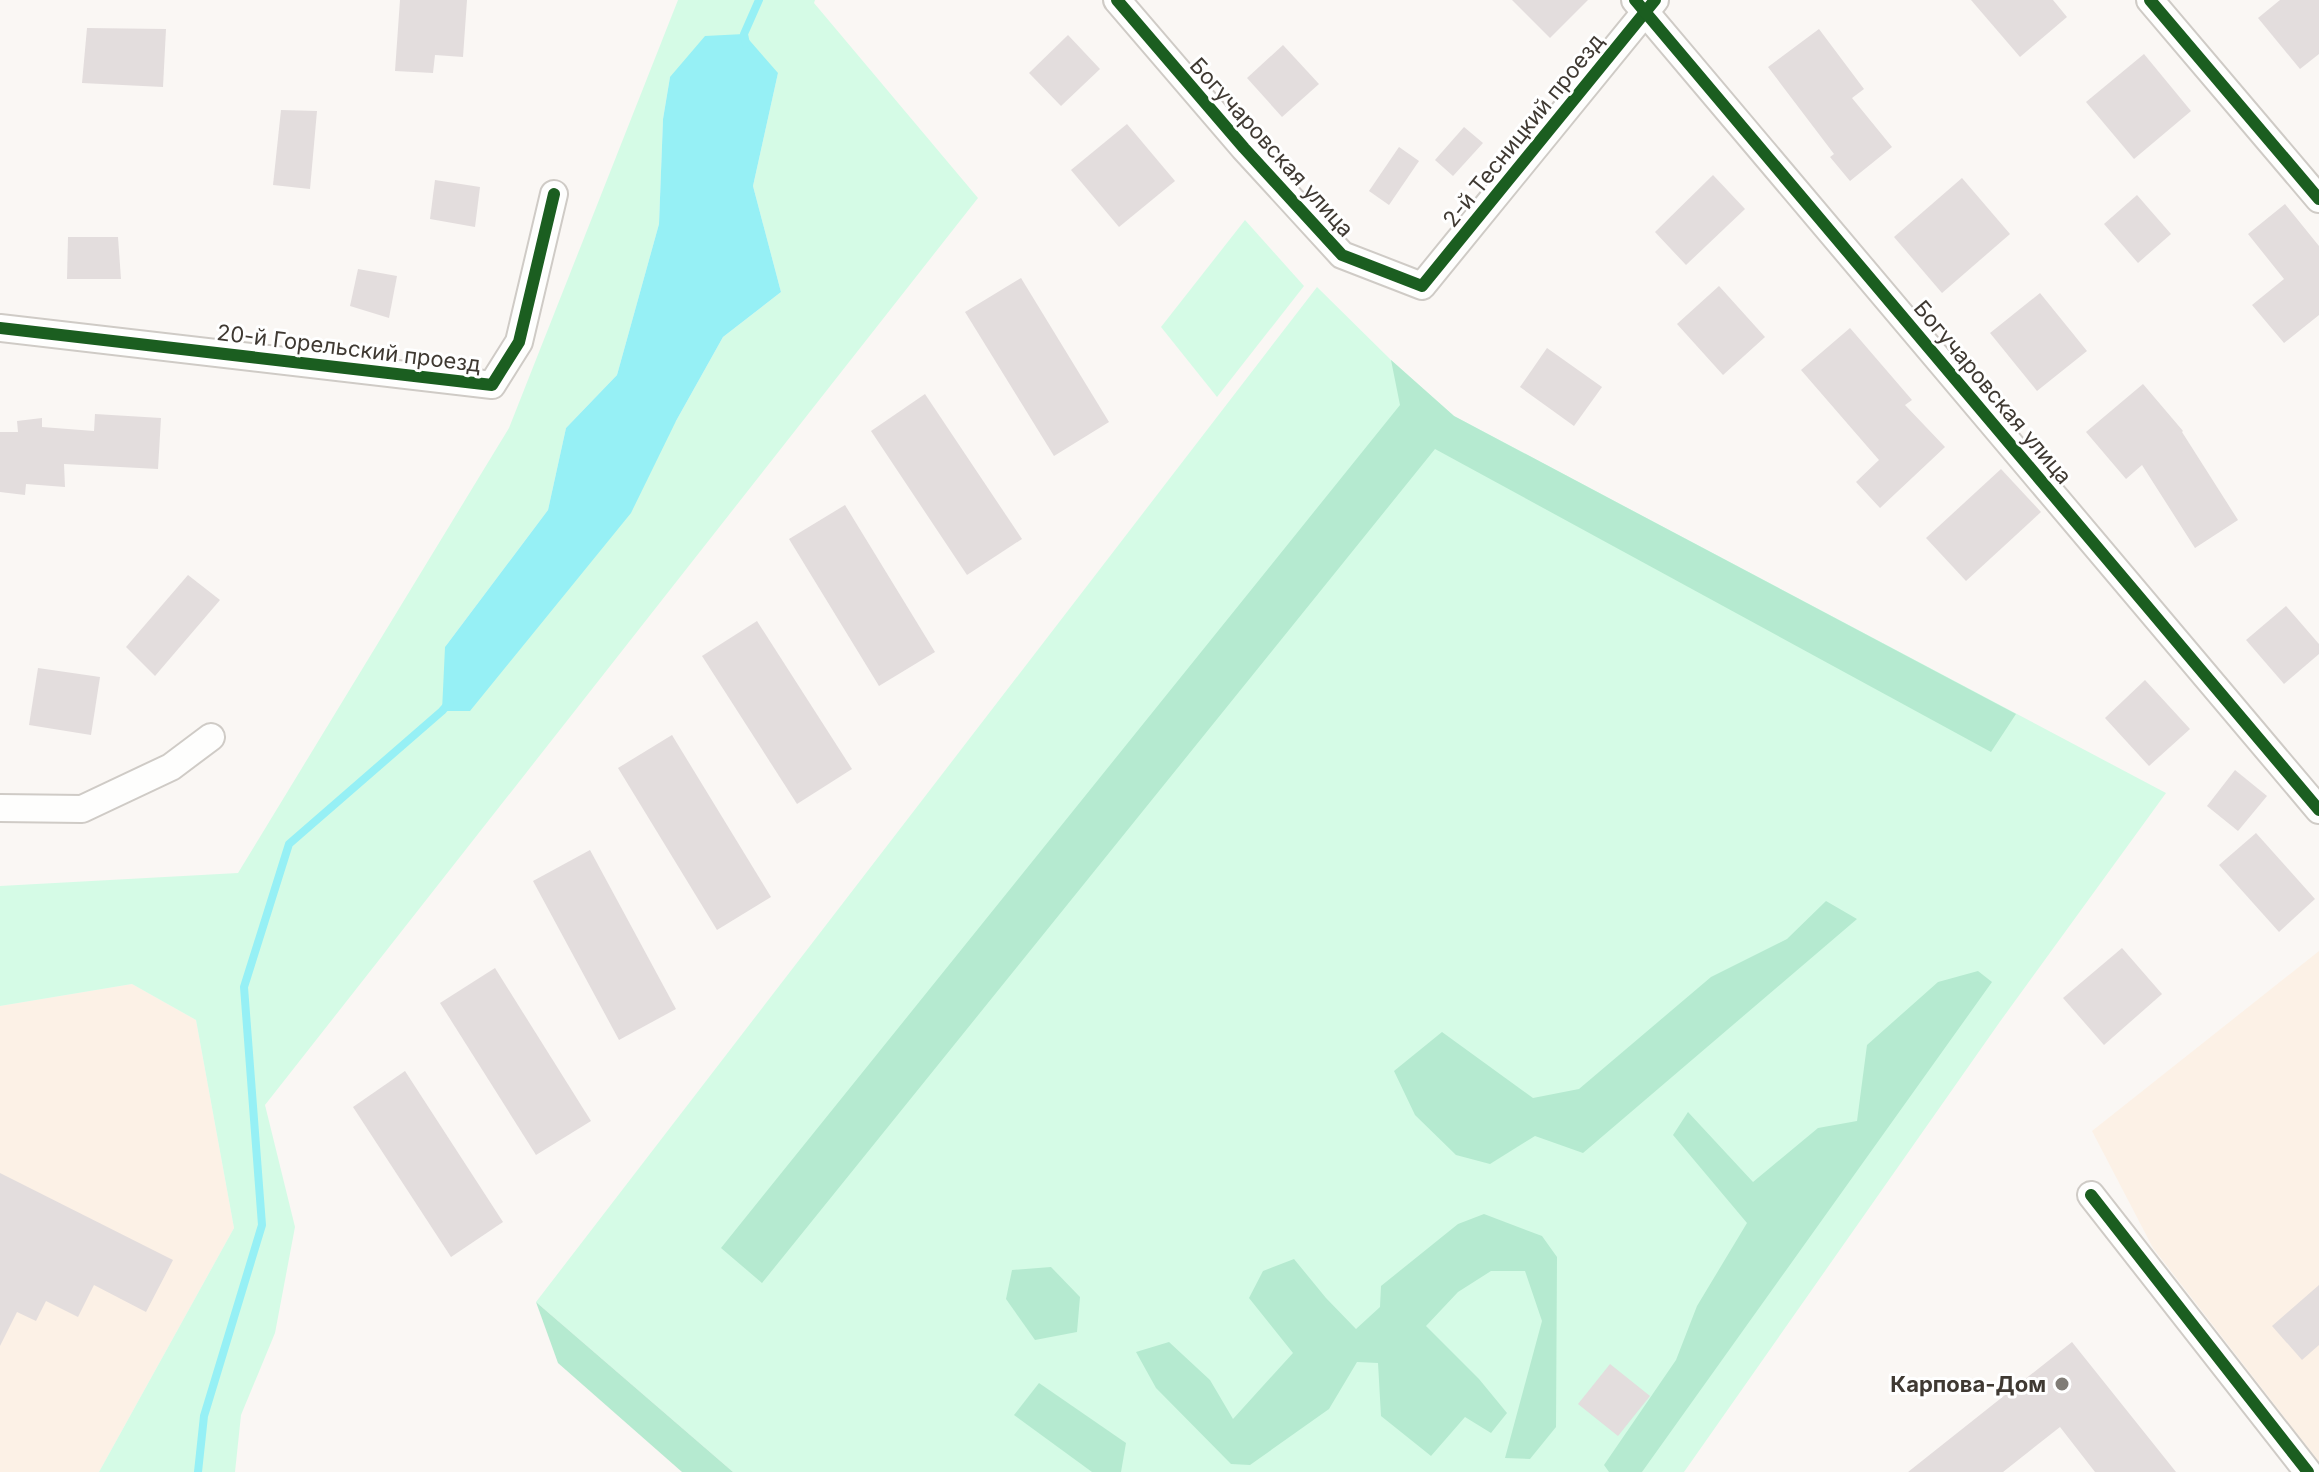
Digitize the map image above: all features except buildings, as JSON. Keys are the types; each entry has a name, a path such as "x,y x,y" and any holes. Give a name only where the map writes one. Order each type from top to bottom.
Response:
{"street":[{"name":"Богучаровская улица","path":"1117,0 1244,148 1342,255 1422,286"},
{"path":"2150,0 2319,199"},
{"name":"Богучаровская улица","path":"1645,4 2319,810"},
{"name":"2-й Тесницкий проезд","path":"1422,286 1645,4"},
{"name":"20-й Горельский проезд","path":"0,328 492,385 519,342 554,194"},
{"path":"0,808 82,809 171,767 211,737"},
{"path":"2091,1195 2308,1472"}],"shaded area":[{"path":"2319,951 2319,1462 2153,1248 2092,1131"},
{"path":"132,984 196,1020 234,1228 99,1472 0,1472 0,1006"}],"green space":[{"path":"678,0 815,0 814,3 978,198 265,1105 295,1227 275,1333 241,1415 235,1472 99,1472 234,1228 196,1020 132,984 0,1006 0,886 238,873 509,428","holes":["778,73 753,186 781,292 723,337 676,421 445,647 548,510 566,428 617,375 659,224 663,119 670,77"]},
{"path":"1245,220 1304,286 1217,397 1161,327"},
{"path":"1317,287 1391,360 1454,416 2166,793 1999,1023 1684,1472 733,1472 536,1302"},
{"path":"1391,360 1454,416 2016,714 1991,752 1435,449 762,1283 721,1248 1400,405"},
{"path":"1826,901 1857,919 1583,1153 1535,1136 1490,1164 1456,1155 1415,1115 1394,1071 1442,1032 1533,1098 1579,1089 1711,977 1787,939"},
{"path":"1978,971 1992,982 1642,1472 1609,1472 1604,1465 1676,1360 1697,1306 1747,1223 1673,1135 1688,1112 1753,1182 1818,1128 1857,1121 1867,1045 1938,982"},
{"path":"1484,1214 1542,1236 1557,1257 1556,1427 1530,1459 1505,1458 1542,1321 1525,1271 1491,1271 1458,1292 1426,1326 1479,1379 1507,1413 1491,1433 1465,1417 1431,1456 1381,1416 1378,1363 1357,1362 1329,1409 1250,1465 1231,1464 1156,1388 1136,1352 1169,1342 1210,1380 1233,1419 1293,1353 1249,1298 1263,1271 1294,1259 1356,1329 1380,1307 1381,1286 1458,1224"},
{"path":"1051,1267 1080,1297 1077,1332 1035,1340 1006,1299 1012,1270"},
{"path":"536,1302 733,1472 682,1472 558,1363"},
{"path":"1039,1383 1126,1443 1121,1472 1092,1472 1014,1415"}],"water":[{"path":"744,34 778,73 753,186 781,292 723,337 676,421 631,513 470,711 442,711 445,647 548,510 566,428 617,375 659,224 663,119 670,77 705,36"}],"waterway":[{"path":"746,44 744,34 759,0"},
{"path":"198,1472 204,1416 262,1225 244,987 289,844 449,703"}],"cycle path":[{"path":"1117,0 1244,148 1342,255 1422,286 1655,0"},
{"path":"1635,0 2319,810"},
{"path":"2150,0 2319,199"},
{"path":"0,328 492,385 519,342 554,194"},
{"path":"2091,1195 2308,1472"}],"place":[{"name":"Карпова-Дом","path":"2062,1384"}]}
